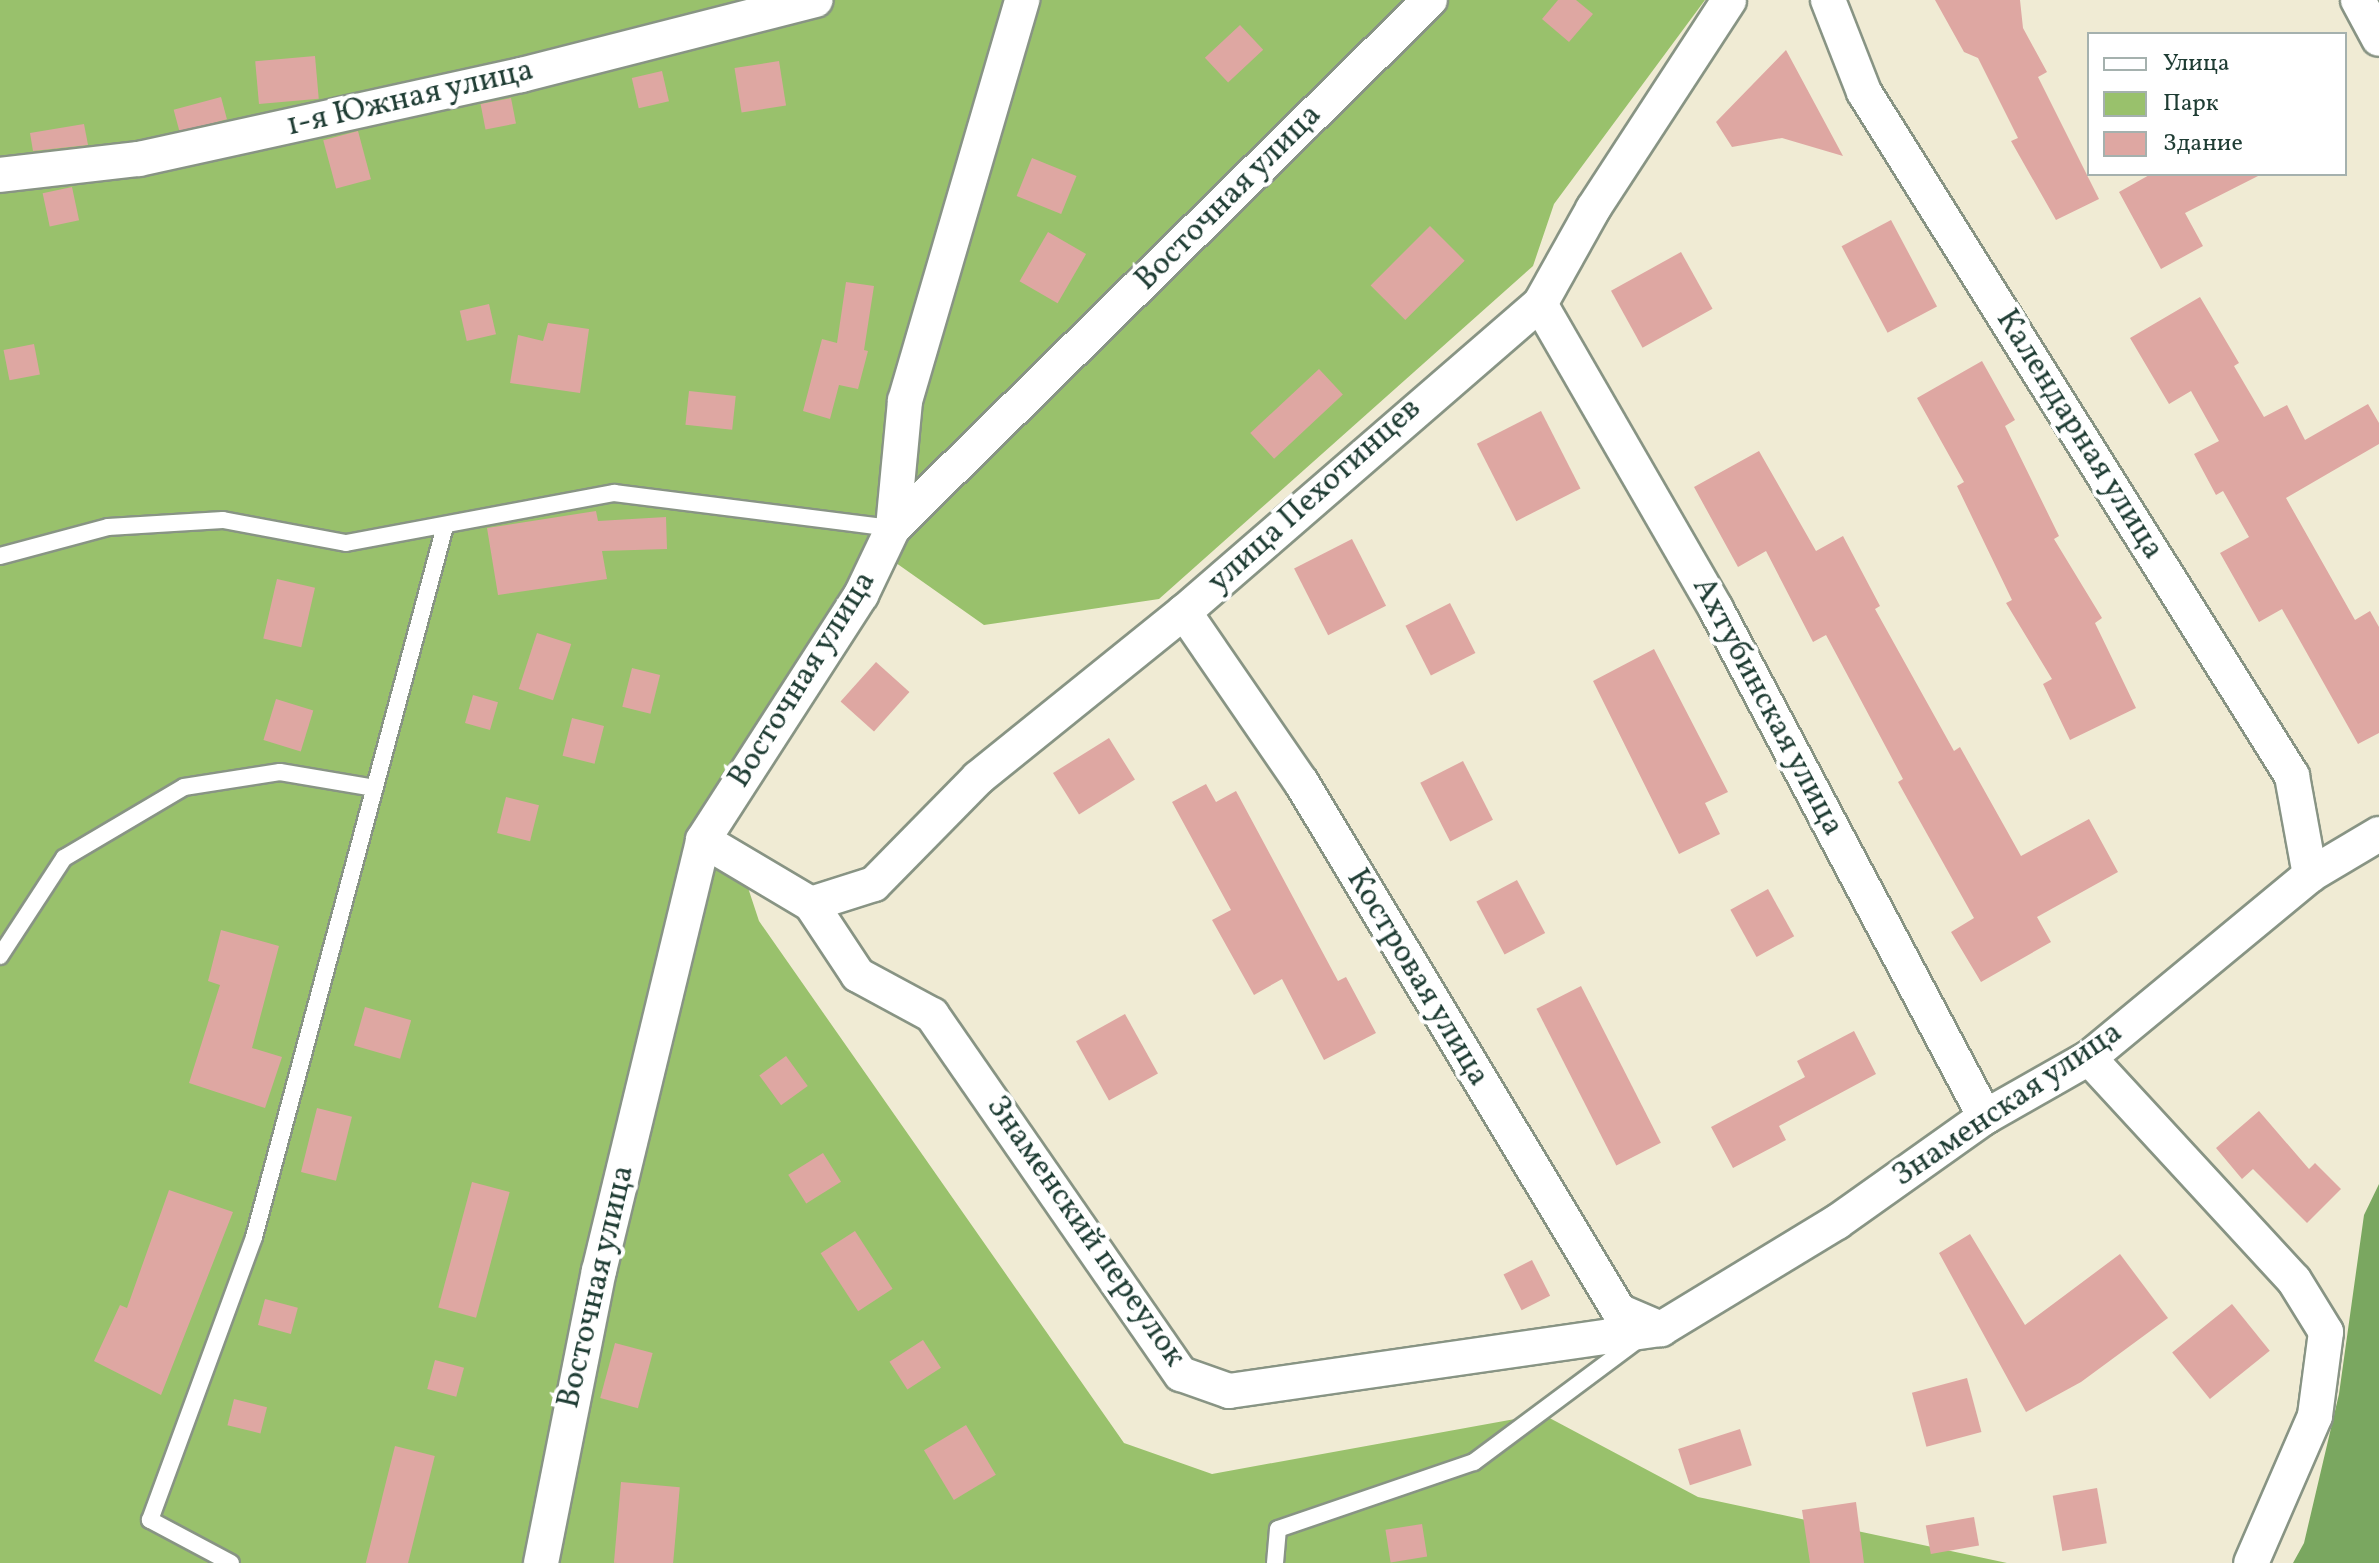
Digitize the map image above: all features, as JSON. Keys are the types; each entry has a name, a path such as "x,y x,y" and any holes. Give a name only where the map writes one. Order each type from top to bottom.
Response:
{"street":[{"name":"1-я Южная улица","path":"0,175 139,159 521,75 816,0"},
{"name":"Восточная улица","path":"541,1563 599,1271 703,840 861,595 893,528 1430,0"},
{"name":"улица Пехотинцев","path":"811,904 874,884 978,778 1184,612 1540,304 1593,209 1729,0"},
{"name":"Календарная улица","path":"1828,0 1864,92 2292,776 2310,875"},
{"path":"2358,0 2379,39"},
{"path":"893,528 905,401 1010,5"},
{"name":"Ахтубинская улица","path":"1540,304 1716,609 1985,1117"},
{"name":"Костровая улица","path":"1184,612 1301,782 1619,1311 1655,1330"},
{"name":"Знаменская улица","path":"1655,1330 1837,1222 1985,1117 2089,1058 2310,875 2379,834"},
{"name":"Знаменский переулок","path":"703,840 811,904 858,975 932,1015 1181,1374 1229,1391 1655,1330"},
{"path":"2089,1058 2294,1280 2326,1332 2315,1416 2251,1563"}],"lane":[{"path":"0,556 108,527 223,520 346,543 614,493 893,528"},
{"path":"231,1563 150,1520 254,1237 445,526"},
{"path":"0,956 64,858 184,787 236,775 280,772 375,788"},
{"path":"1275,1563 1278,1529 1474,1462 1655,1330"}],"green space":[{"path":"0,0 1705,0 1554,204 1533,266 1159,599 984,625 872,546 722,809 759,921 1124,1443 1212,1474 1542,1414 1698,1497 2007,1563 0,1563"},
{"path":"2379,1184 2379,1563 2293,1563 2304,1543 2339,1394 2364,1215"}],"building":[{"path":"1558,0 1576,0 1593,14 1569,42 1542,19"},
{"path":"1935,0 2020,0 2023,28 2047,72 2038,77 2099,199 2056,220 2011,141 2018,138 1978,58 1964,52"},
{"path":"1240,25 1263,50 1228,83 1205,58"},
{"path":"1786,50 1843,156 1782,138 1732,147 1716,122"},
{"path":"315,56 319,99 259,104 255,61"},
{"path":"779,61 786,105 742,112 735,68"},
{"path":"662,71 669,101 639,108 632,78"},
{"path":"221,97 227,119 180,132 174,110"},
{"path":"511,98 516,124 486,129 481,104"},
{"path":"84,124 88,145 33,151 30,133"},
{"path":"358,131 371,179 336,189 323,140"},
{"path":"1032,158 1077,176 1061,214 1017,196"},
{"path":"2147,176 2258,176 2185,213 2203,246 2161,269 2119,192"},
{"path":"72,187 79,220 50,226 43,193"},
{"path":"1891,220 1937,307 1888,333 1842,246"},
{"path":"1430,226 1465,261 1405,320 1371,285"},
{"path":"1048,232 1086,254 1058,303 1020,281"},
{"path":"1681,252 1713,309 1643,348 1611,291"},
{"path":"846,282 874,286 864,350 868,351 858,389 839,385 830,419 803,411 822,339 837,343"},
{"path":"2200,297 2239,363 2234,366 2264,417 2287,405 2305,440 2368,404 2379,423 2379,444 2286,498 2355,620 2370,611 2379,627 2379,733 2358,744 2282,609 2259,622 2220,553 2249,537 2223,491 2216,495 2194,454 2219,441 2191,391 2169,404 2130,338"},
{"path":"489,304 496,334 467,341 460,311"},
{"path":"548,323 589,329 580,393 510,383 518,335 543,341"},
{"path":"34,344 40,374 9,380 4,350"},
{"path":"1982,361 2015,420 2005,426 2059,536 2054,539 2102,618 2095,623 2136,708 2070,740 2043,684 2052,679 2006,603 2012,600 1957,486 1964,482 1917,398"},
{"path":"1319,369 1343,395 1274,459 1250,433"},
{"path":"689,391 736,396 732,430 685,425"},
{"path":"1541,411 1580,489 1516,521 1477,444"},
{"path":"1759,451 1816,551 1843,536 1880,606 1875,609 1954,751 1960,747 2021,856 2089,819 2118,872 2037,917 2051,942 1981,982 1951,932 1974,918 1898,782 1903,779 1826,635 1813,642 1766,551 1738,567 1694,487"},
{"path":"596,511 598,521 666,517 667,549 602,551 607,579 498,595 487,528"},
{"path":"1352,539 1386,606 1328,635 1294,569"},
{"path":"277,579 315,588 301,647 263,638"},
{"path":"1450,603 1475,653 1431,676 1405,626"},
{"path":"537,633 571,644 553,700 519,689"},
{"path":"1654,649 1728,792 1705,803 1720,834 1679,854 1593,681"},
{"path":"876,662 909,692 874,731 841,701"},
{"path":"632,668 660,675 650,714 622,707"},
{"path":"473,695 498,702 490,730 465,723"},
{"path":"276,699 313,710 301,752 263,740"},
{"path":"572,718 604,726 595,764 563,756"},
{"path":"1109,738 1135,780 1079,815 1053,773"},
{"path":"1463,761 1493,820 1450,842 1420,783"},
{"path":"1206,784 1216,802 1236,791 1338,981 1346,977 1376,1033 1324,1060 1282,979 1254,995 1212,920 1231,910 1172,802"},
{"path":"506,797 539,805 530,841 497,833"},
{"path":"1517,880 1545,933 1505,955 1476,902"},
{"path":"1768,889 1794,936 1757,957 1730,910"},
{"path":"221,930 279,946 252,1048 282,1057 265,1108 189,1083 220,985 208,981"},
{"path":"1581,986 1661,1143 1616,1166 1536,1009"},
{"path":"365,1007 411,1020 400,1059 354,1045"},
{"path":"1125,1014 1158,1073 1109,1101 1076,1041"},
{"path":"1854,1031 1876,1074 1779,1126 1786,1140 1733,1168 1711,1127 1805,1077 1797,1061"},
{"path":"786,1056 808,1086 781,1105 759,1075"},
{"path":"317,1108 352,1117 336,1181 301,1172"},
{"path":"2259,1111 2309,1169 2315,1163 2341,1189 2307,1223 2253,1169 2242,1179 2216,1148"},
{"path":"823,1153 841,1182 806,1204 788,1175"},
{"path":"472,1182 510,1192 476,1318 438,1308"},
{"path":"169,1190 233,1212 161,1395 94,1361 120,1305 127,1308"},
{"path":"855,1231 893,1289 858,1311 821,1253"},
{"path":"1970,1234 2025,1325 2120,1254 2168,1318 2081,1382 2026,1412 1939,1253"},
{"path":"1532,1260 1550,1296 1522,1310 1503,1275"},
{"path":"265,1299 298,1308 291,1334 258,1325"},
{"path":"2232,1304 2270,1351 2210,1399 2172,1352"},
{"path":"923,1340 941,1368 907,1389 889,1362"},
{"path":"615,1343 653,1353 638,1408 600,1398"},
{"path":"435,1360 464,1368 456,1397 427,1389"},
{"path":"1967,1378 1981,1432 1926,1447 1912,1393"},
{"path":"234,1399 267,1407 260,1433 227,1425"},
{"path":"966,1425 996,1475 954,1500 924,1450"},
{"path":"1740,1429 1752,1465 1690,1485 1678,1449"},
{"path":"395,1446 435,1456 408,1563 366,1563"},
{"path":"621,1482 680,1487 673,1563 614,1563"},
{"path":"2097,1488 2107,1543 2062,1551 2053,1496"},
{"path":"1856,1502 1864,1563 1810,1563 1802,1510"},
{"path":"1974,1517 1979,1546 1931,1554 1926,1526"},
{"path":"1422,1524 1427,1557 1391,1562 1385,1530"}]}
